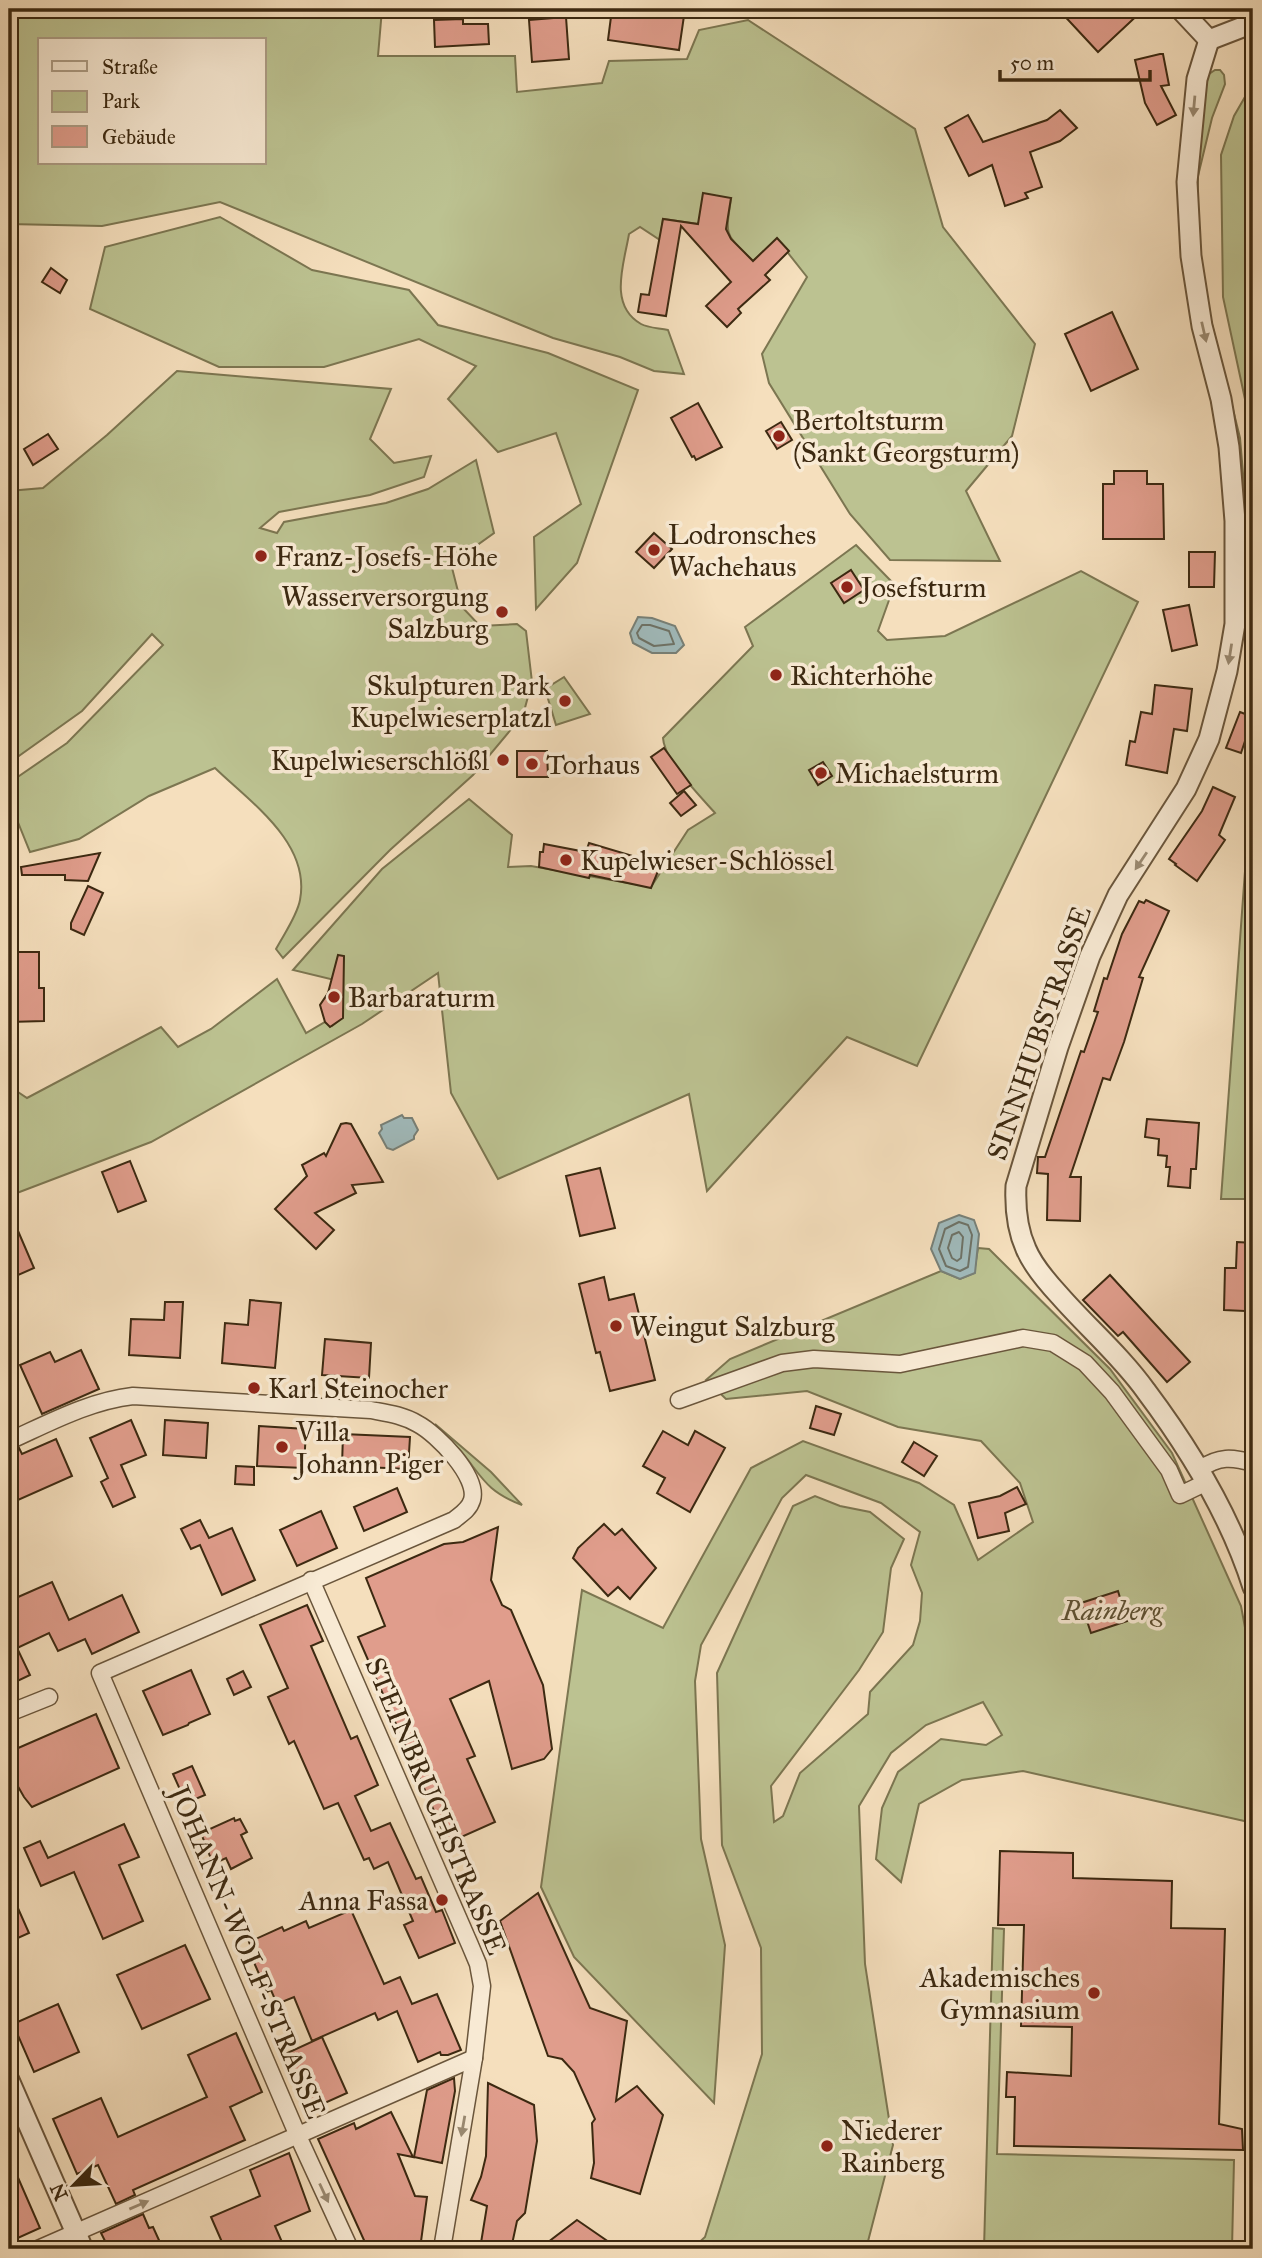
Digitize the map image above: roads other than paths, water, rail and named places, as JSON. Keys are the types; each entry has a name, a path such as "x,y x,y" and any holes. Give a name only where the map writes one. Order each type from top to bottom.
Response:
{"street":[{"path":"1180,9 1209,40 1253,23"},
{"name":"SINNHUBSTRASSE","path":"1209,40 1197,79 1186,182 1191,256 1202,326 1221,399 1230,459 1235,521 1235,624 1227,671 1209,739 1186,789 1118,895 1090,956 1058,1047 1016,1186 1015,1206 1026,1250 1045,1279 1143,1387 1204,1476 1235,1540 1253,1587"},
{"path":"680,1400 782,1363 814,1359 900,1364 1023,1338 1053,1343 1085,1363 1112,1392 1169,1470 1180,1495 1204,1476 1209,1463 1226,1457 1253,1463"},
{"path":"9,1441 88,1406 133,1396 371,1410 400,1416 438,1437 458,1462 473,1493 467,1510 454,1520 311,1580"},
{"name":"JOHANN-WOLF-STRASSE","path":"311,1580 100,1673 298,2136 350,2249"},
{"name":"STEINBRUCHSTRASSE","path":"311,1580 478,1964 482,1986 474,2058 442,2249"},
{"path":"9,1713 49,1697"},
{"path":"38,2249 80,2241 298,2136 474,2058"},
{"path":"9,2080 80,2241"}],"water":[{"path":"638,617 652,618 675,626 684,645 676,653 652,653 633,643 630,633"},
{"path":"402,1115 404,1118 412,1118 418,1130 414,1139 393,1150 387,1148 379,1133 381,1125"},
{"path":"959,1215 974,1220 979,1234 975,1273 960,1279 941,1271 931,1249 939,1223"}],"place":[{"name":"Bertoltsturm (Sankt Georgsturm)","path":"779,436"},
{"name":"Lodronsches Wachehaus","path":"654,550"},
{"name":"Franz-Josefs-Höhe","path":"261,556"},
{"name":"Josefsturm","path":"847,587"},
{"name":"Wasserversorgung Salzburg","path":"502,612"},
{"name":"Richterhöhe","path":"776,675"},
{"name":"Skulpturen Park Kupelwieserplatzl","path":"565,701"},
{"name":"Kupelwieserschlößl","path":"503,760"},
{"name":"Torhaus","path":"532,764"},
{"name":"Michaelsturm","path":"821,773"},
{"name":"Kupelwieser-Schlössel","path":"566,860"},
{"name":"Barbaraturm","path":"334,997"},
{"name":"Weingut Salzburg","path":"616,1326"},
{"name":"Karl Steinocher","path":"254,1388"},
{"name":"Villa Johann Piger","path":"282,1447"},
{"name":"Anna Fassa","path":"442,1900"},
{"name":"Akademisches Gymnasium","path":"1094,1993"},
{"name":"Niederer Rainberg","path":"827,2146"}],"park label":[{"name":"Rainberg","path":"1112,1610"}]}
